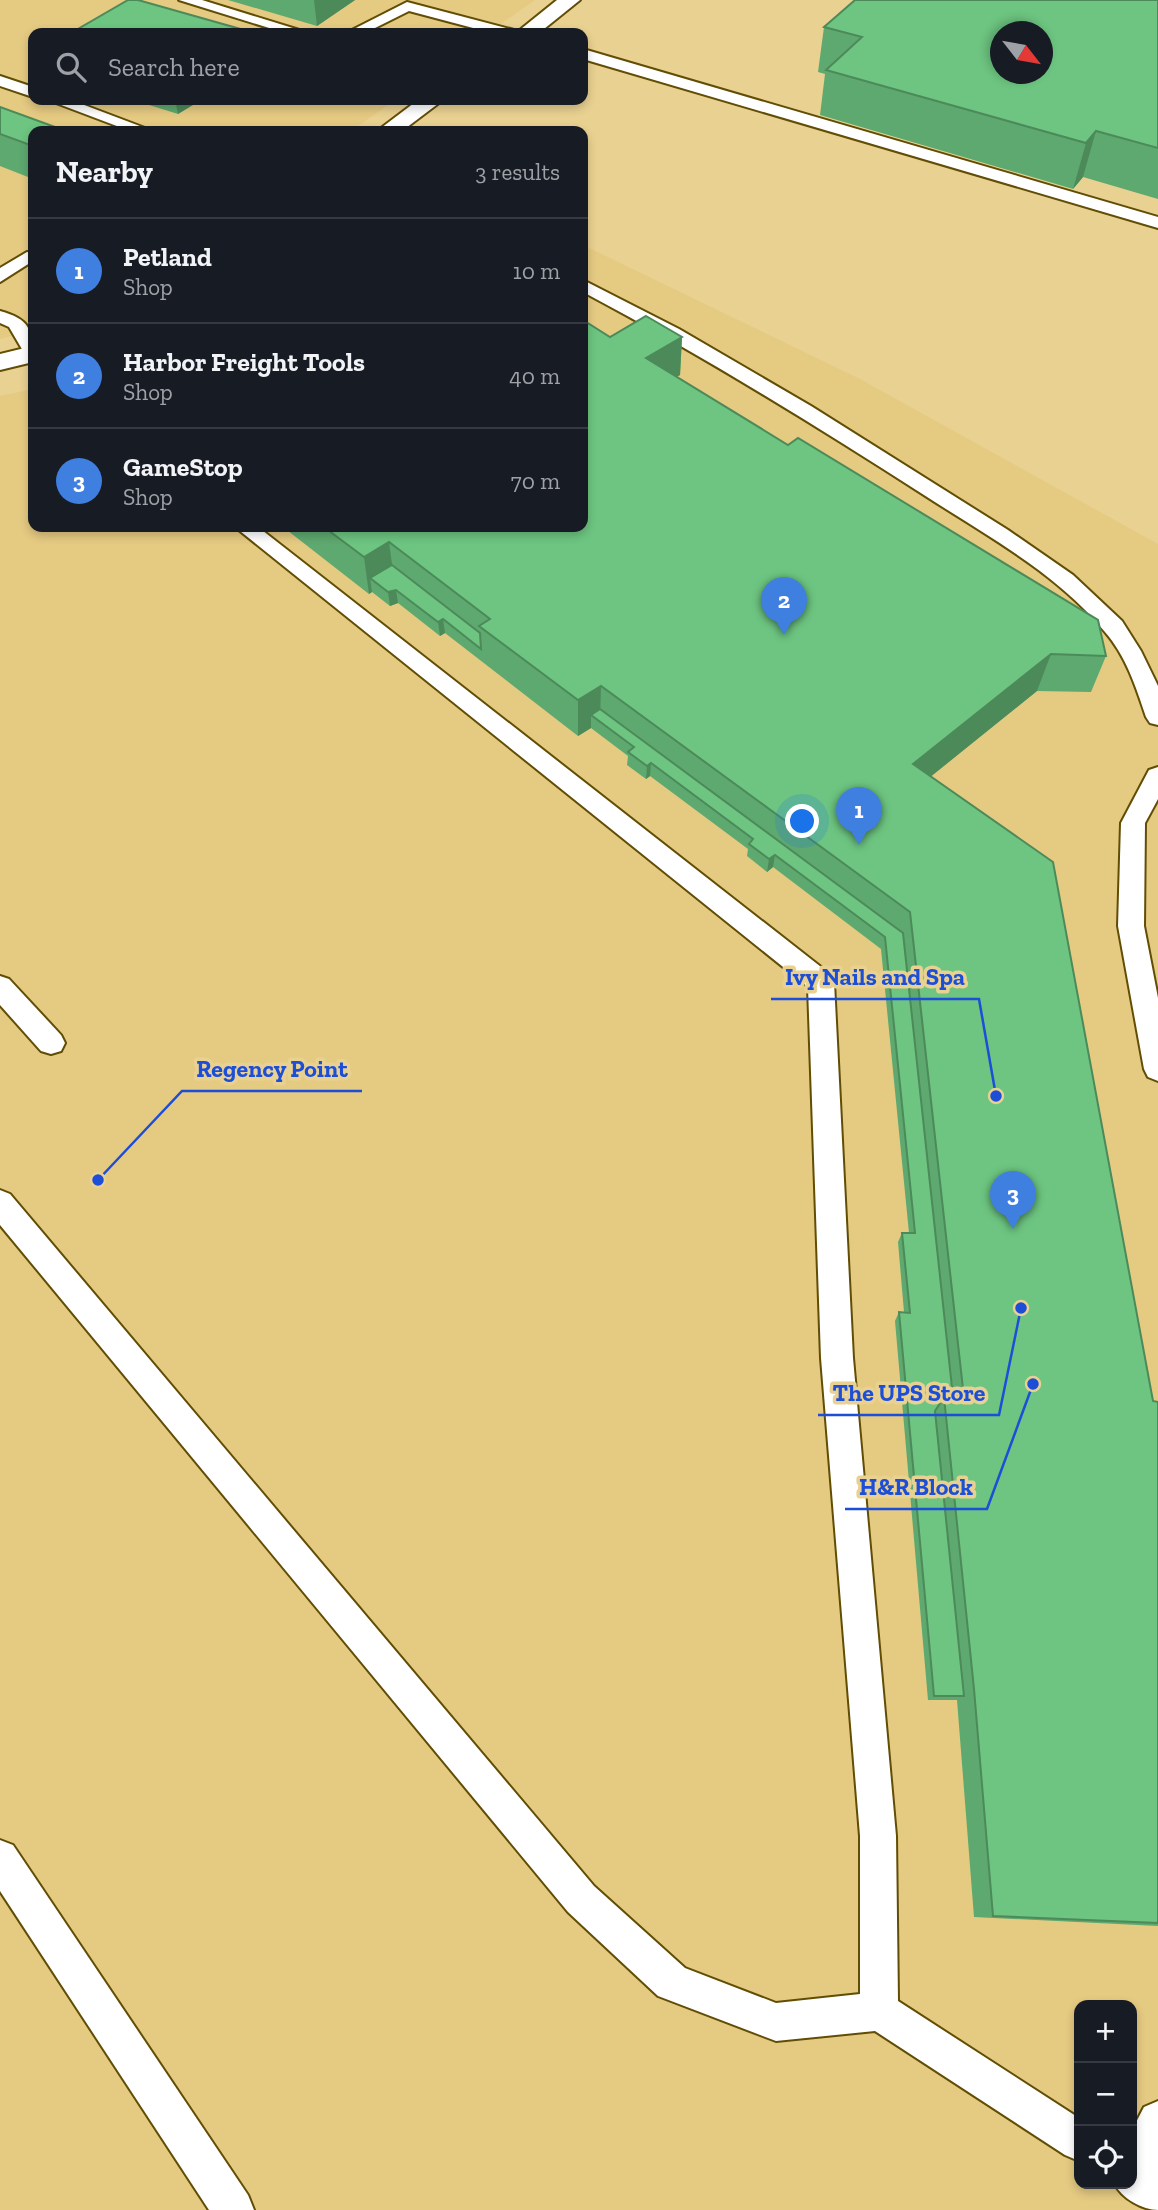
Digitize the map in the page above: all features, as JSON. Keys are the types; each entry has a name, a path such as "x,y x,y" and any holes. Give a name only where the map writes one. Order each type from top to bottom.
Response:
{"street":[{"path":"533,28 570,0"},
{"path":"395,126 425,105"},
{"path":"0,362 28,354"}],"lane":[{"path":"186,0 284,28"},
{"path":"364,28 407,6 490,28"},
{"path":"588,55 1158,223"},
{"path":"0,81 28,90"},
{"path":"70,105 131,126"},
{"path":"0,277 27,257"},
{"path":"588,288 682,336 818,418 1038,560 1105,616 1141,666 1158,717"},
{"path":"0,317 16,323 28,344"},
{"path":"251,532 821,982 837,1358 878,1836 879,2011"},
{"path":"1158,776 1133,823 1131,926 1158,1069"},
{"path":"0,987 51,1043"},
{"path":"0,1203 581,1899 672,1982 776,2022 879,2011 1074,2138"},
{"path":"0,1858 233,2210"},
{"path":"1137,2164 1158,2121"},
{"path":"1137,2178 1158,2194"}],"shaded area":[{"path":"0,0 535,0 495,28 28,28 28,105 388,105 358,126 28,126 28,331 0,339"},
{"path":"588,247 860,379 1158,544 1158,2210 0,2210 0,396 28,390 28,532 588,532"}],"building":[{"path":"128,0 138,0 237,28 80,28"},
{"path":"855,0 1158,0 1158,148 1096,131 1086,143 826,70 862,37 824,27"},
{"path":"0,107 52,126 28,126 28,144 0,134"},
{"path":"646,316 682,337 646,358 788,445 798,438 1098,620 1106,656 1051,654 913,764 1053,862 1153,1401 1158,1402 1158,1923 993,1916 974,1689 944,1397 964,1398 910,912 601,686 578,700 479,626 490,619 389,542 364,557 331,532 588,532 588,323 610,337"},
{"path":"392,565 480,633 481,649 443,619 438,622 396,590 388,592 370,578"},
{"path":"600,709 903,933 953,1397 944,1397 935,1411 964,1696 934,1696 899,1312 910,1313 902,1233 915,1233 885,937 775,855 769,859 749,844 753,839 651,763 647,766 628,752 634,747 591,715"}],"place":[{"name":"Harbor Freight Tools","path":"784,635"},
{"name":"Petland","path":"859,845"},
{"name":"Ivy Nails and Spa","path":"996,1096"},
{"name":"Regency Point","path":"98,1180"},
{"name":"GameStop","path":"1013,1229"},
{"name":"The UPS Store","path":"1021,1308"},
{"name":"H&R Block","path":"1033,1384"}]}
